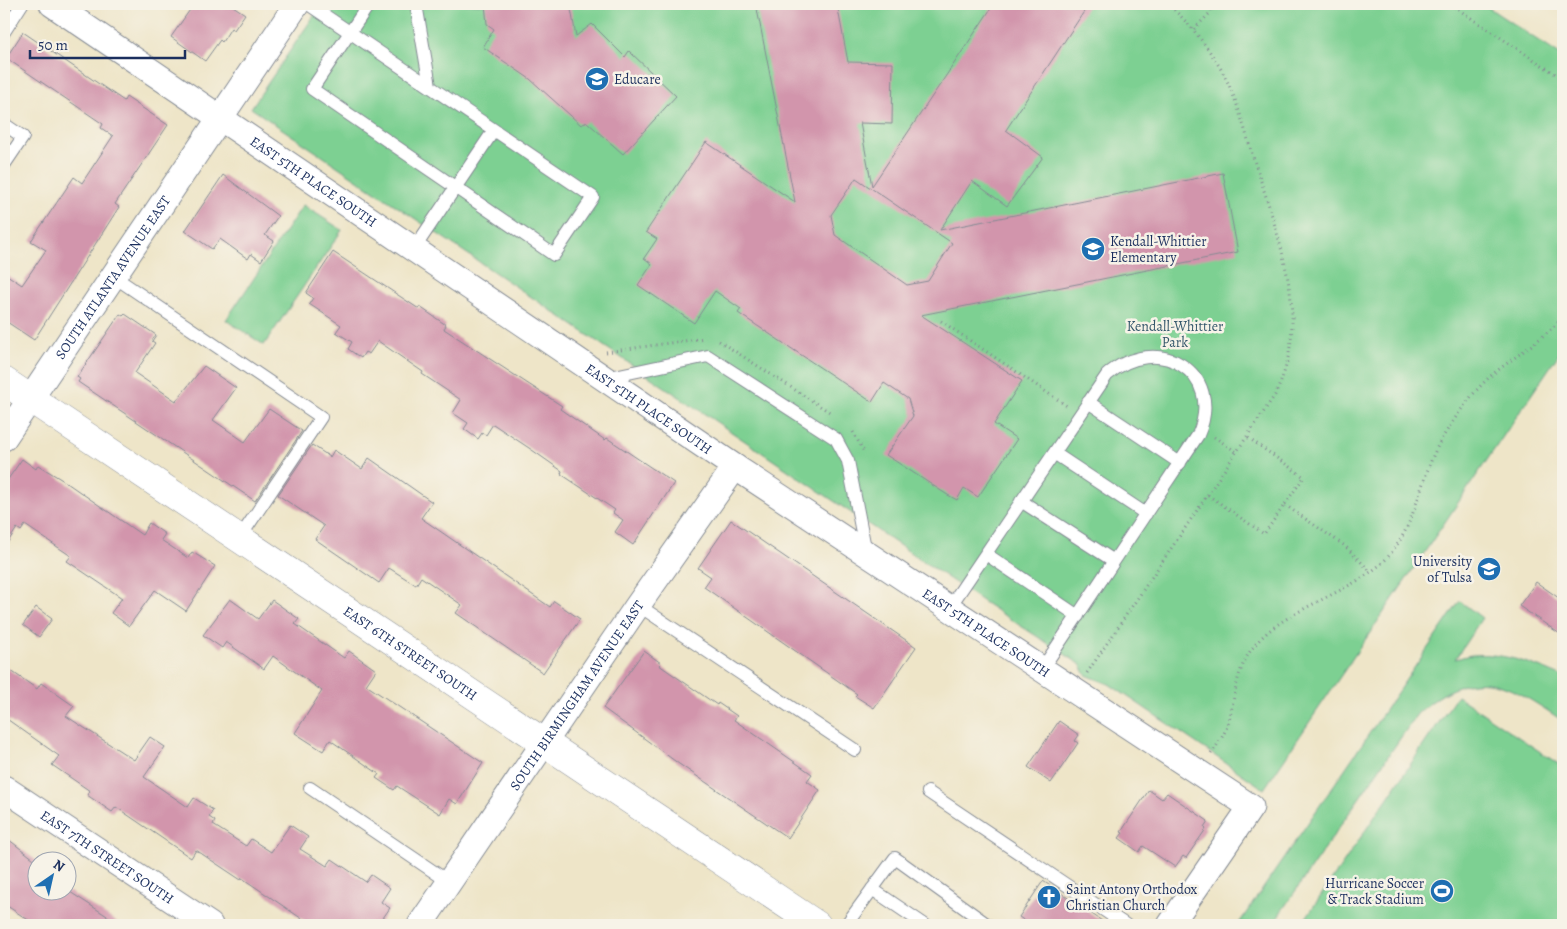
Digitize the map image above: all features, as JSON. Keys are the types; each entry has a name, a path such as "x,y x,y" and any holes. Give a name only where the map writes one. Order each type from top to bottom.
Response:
{"street":[{"name":"EAST 5TH PLACE SOUTH","path":"52,4 735,467 1251,807 1170,925"},
{"name":"SOUTH ATLANTA AVENUE EAST","path":"4,438 297,4"},
{"name":"EAST 6TH STREET SOUTH","path":"4,381 817,925"},
{"name":"SOUTH BIRMINGHAM AVENUE EAST","path":"420,925 638,605 735,467"},
{"name":"EAST 7TH STREET SOUTH","path":"4,788 210,925"}],"lane":[{"path":"4,32 22,4"},
{"path":"308,4 350,32 430,86 593,197 554,255 312,88 350,32 369,4"},
{"path":"416,4 430,86"},
{"path":"4,124 23,137 4,165"},
{"path":"414,249 494,130"},
{"path":"113,276 321,417 239,539"},
{"path":"604,378 708,356 836,438 848,461 866,553"},
{"path":"949,608 1107,375 1127,360 1145,357 1162,358 1179,364 1194,377 1205,402 1201,428 1180,464 1042,669"},
{"path":"1088,402 1180,464"},
{"path":"1054,453 1146,514"},
{"path":"1021,501 1114,561"},
{"path":"986,554 1078,616"},
{"path":"638,605 855,750"},
{"path":"310,788 449,882"},
{"path":"928,792 1126,925"},
{"path":"846,925 895,858 988,925"},
{"path":"872,889 924,925"}],"path":[{"path":"1086,675 1275,395 1282,382 1292,321 1289,292 1271,211 1242,120 1223,73 1194,29 1168,4"},
{"path":"1194,29 1210,13 1213,4"},
{"path":"1450,4 1563,79"},
{"path":"1209,757 1224,734 1229,722 1235,688 1242,666 1261,638 1272,628 1353,584 1382,562 1400,539 1441,440 1466,404 1492,375 1546,336 1563,317"},
{"path":"941,321 1068,406"},
{"path":"1201,428 1237,452"},
{"path":"1208,495 1264,534 1304,477 1247,437"},
{"path":"1285,505 1345,546 1370,571"}],"green space":[{"name":"Kendall-Whittier Park","path":"322,4 1483,4 1563,57 1563,348 1264,789 1109,684 1086,675 1080,664 985,603 251,108"},
{"path":"303,205 342,230 264,345 226,320"},
{"path":"1460,601 1482,618 1455,659 1471,655 1497,655 1531,664 1563,677 1563,721 1524,696 1491,683 1474,683 1457,687 1438,698 1417,714 1272,925 1238,925"},
{"path":"1457,696 1563,767 1563,919 1559,925 1301,925"}],"building":[{"path":"194,4 230,4 245,14 234,30 231,28 222,42 220,40 205,61 171,37"},
{"name":"Educare","path":"485,4 570,4 576,36 592,24 625,57 629,51 676,96 623,154 587,122 581,125 530,79 483,47 494,29 487,24"},
{"name":"Kendall-Whittier Elementary","path":"756,4 837,4 848,62 893,63 892,124 860,123 872,186 994,4 1089,4 1006,130 1043,157 1007,206 972,181 940,230 1223,173 1238,252 921,315 1022,381 994,424 1017,439 978,497 964,488 957,500 886,455 913,416 908,399 884,383 872,402 738,313 741,309 715,291 694,323 638,285 652,264 644,258 657,239 646,232 706,142 795,202","holes":["856,178 952,243 928,281 907,285 835,235 831,215"]},
{"path":"23,32 124,101 126,97 168,125 115,204 119,207 34,340 4,320 4,273 22,285 46,250 31,241 74,177 82,183 113,136 101,128 103,124 6,58"},
{"path":"223,175 278,216 265,235 274,241 261,261 251,254 248,259 220,239 212,249 185,231"},
{"path":"333,252 419,309 420,307 446,325 444,329 562,406 560,409 605,440 607,438 674,483 633,545 615,532 623,520 613,513 615,510 561,474 562,471 493,424 486,435 482,433 478,439 464,429 468,423 453,413 461,400 378,341 369,354 365,352 361,358 348,349 352,342 336,332 341,325 309,304 313,298 306,293"},
{"path":"120,314 123,316 125,314 156,335 152,341 155,343 135,373 176,401 204,366 236,388 213,420 245,442 269,409 302,431 255,501 78,382 80,379 77,377"},
{"path":"312,445 330,457 334,450 362,469 369,458 432,502 421,518 550,607 554,601 580,619 543,673 456,613 462,605 421,577 416,585 389,568 379,583 315,539 324,526 278,495"},
{"path":"22,459 36,469 38,465 64,481 142,535 149,523 165,534 161,540 188,558 192,552 215,566 186,611 155,590 129,626 111,613 122,598 67,561 71,556 25,525 21,531 17,528 4,548 4,485"},
{"path":"731,520 916,647 874,708 855,696 857,694 704,587 711,577 698,568"},
{"path":"1536,582 1563,601 1563,636 1519,606"},
{"path":"230,599 258,619 272,600 299,619 295,624 344,658 349,651 376,670 366,685 483,763 457,804 449,799 440,814 397,786 394,790 376,778 379,774 330,740 323,751 295,733 322,691 273,656 264,669 226,642 222,648 203,635"},
{"path":"36,607 52,619 39,637 23,625"},
{"path":"644,651 661,663 659,665 717,705 718,703 737,716 734,720 812,774 807,781 820,790 788,838 679,764 603,708"},
{"path":"4,666 37,689 41,683 74,706 66,716 134,760 150,737 165,747 144,777 188,807 194,798 213,810 209,817 215,821 213,825 246,846 251,839 271,852 290,825 308,837 300,849 327,866 332,859 366,882 371,875 390,888 381,902 390,908 378,925 311,925 242,878 241,880 196,850 191,858 116,807 112,812 87,795 90,791 52,765 59,756 4,717"},
{"path":"1059,721 1079,735 1075,741 1078,743 1051,783 1028,767"},
{"path":"1149,790 1162,799 1167,793 1208,821 1204,827 1206,829 1186,858 1183,856 1175,867 1143,846 1139,852 1119,838"},
{"path":"4,836 28,854 28,902 78,902 78,897 121,925 36,925 4,904"},
{"name":"Saint Antony Orthodox Christian Church","path":"1043,881 1108,925 1031,925 1019,917"}],"place":[{"name":"Educare","path":"597,79"},
{"name":"Kendall-Whittier Elementary","path":"1093,249"},
{"name":"University of Tulsa","path":"1489,569"},
{"name":"Hurricane Soccer & Track Stadium","path":"1442,891"},
{"name":"Saint Antony Orthodox Christian Church","path":"1049,897"}]}
